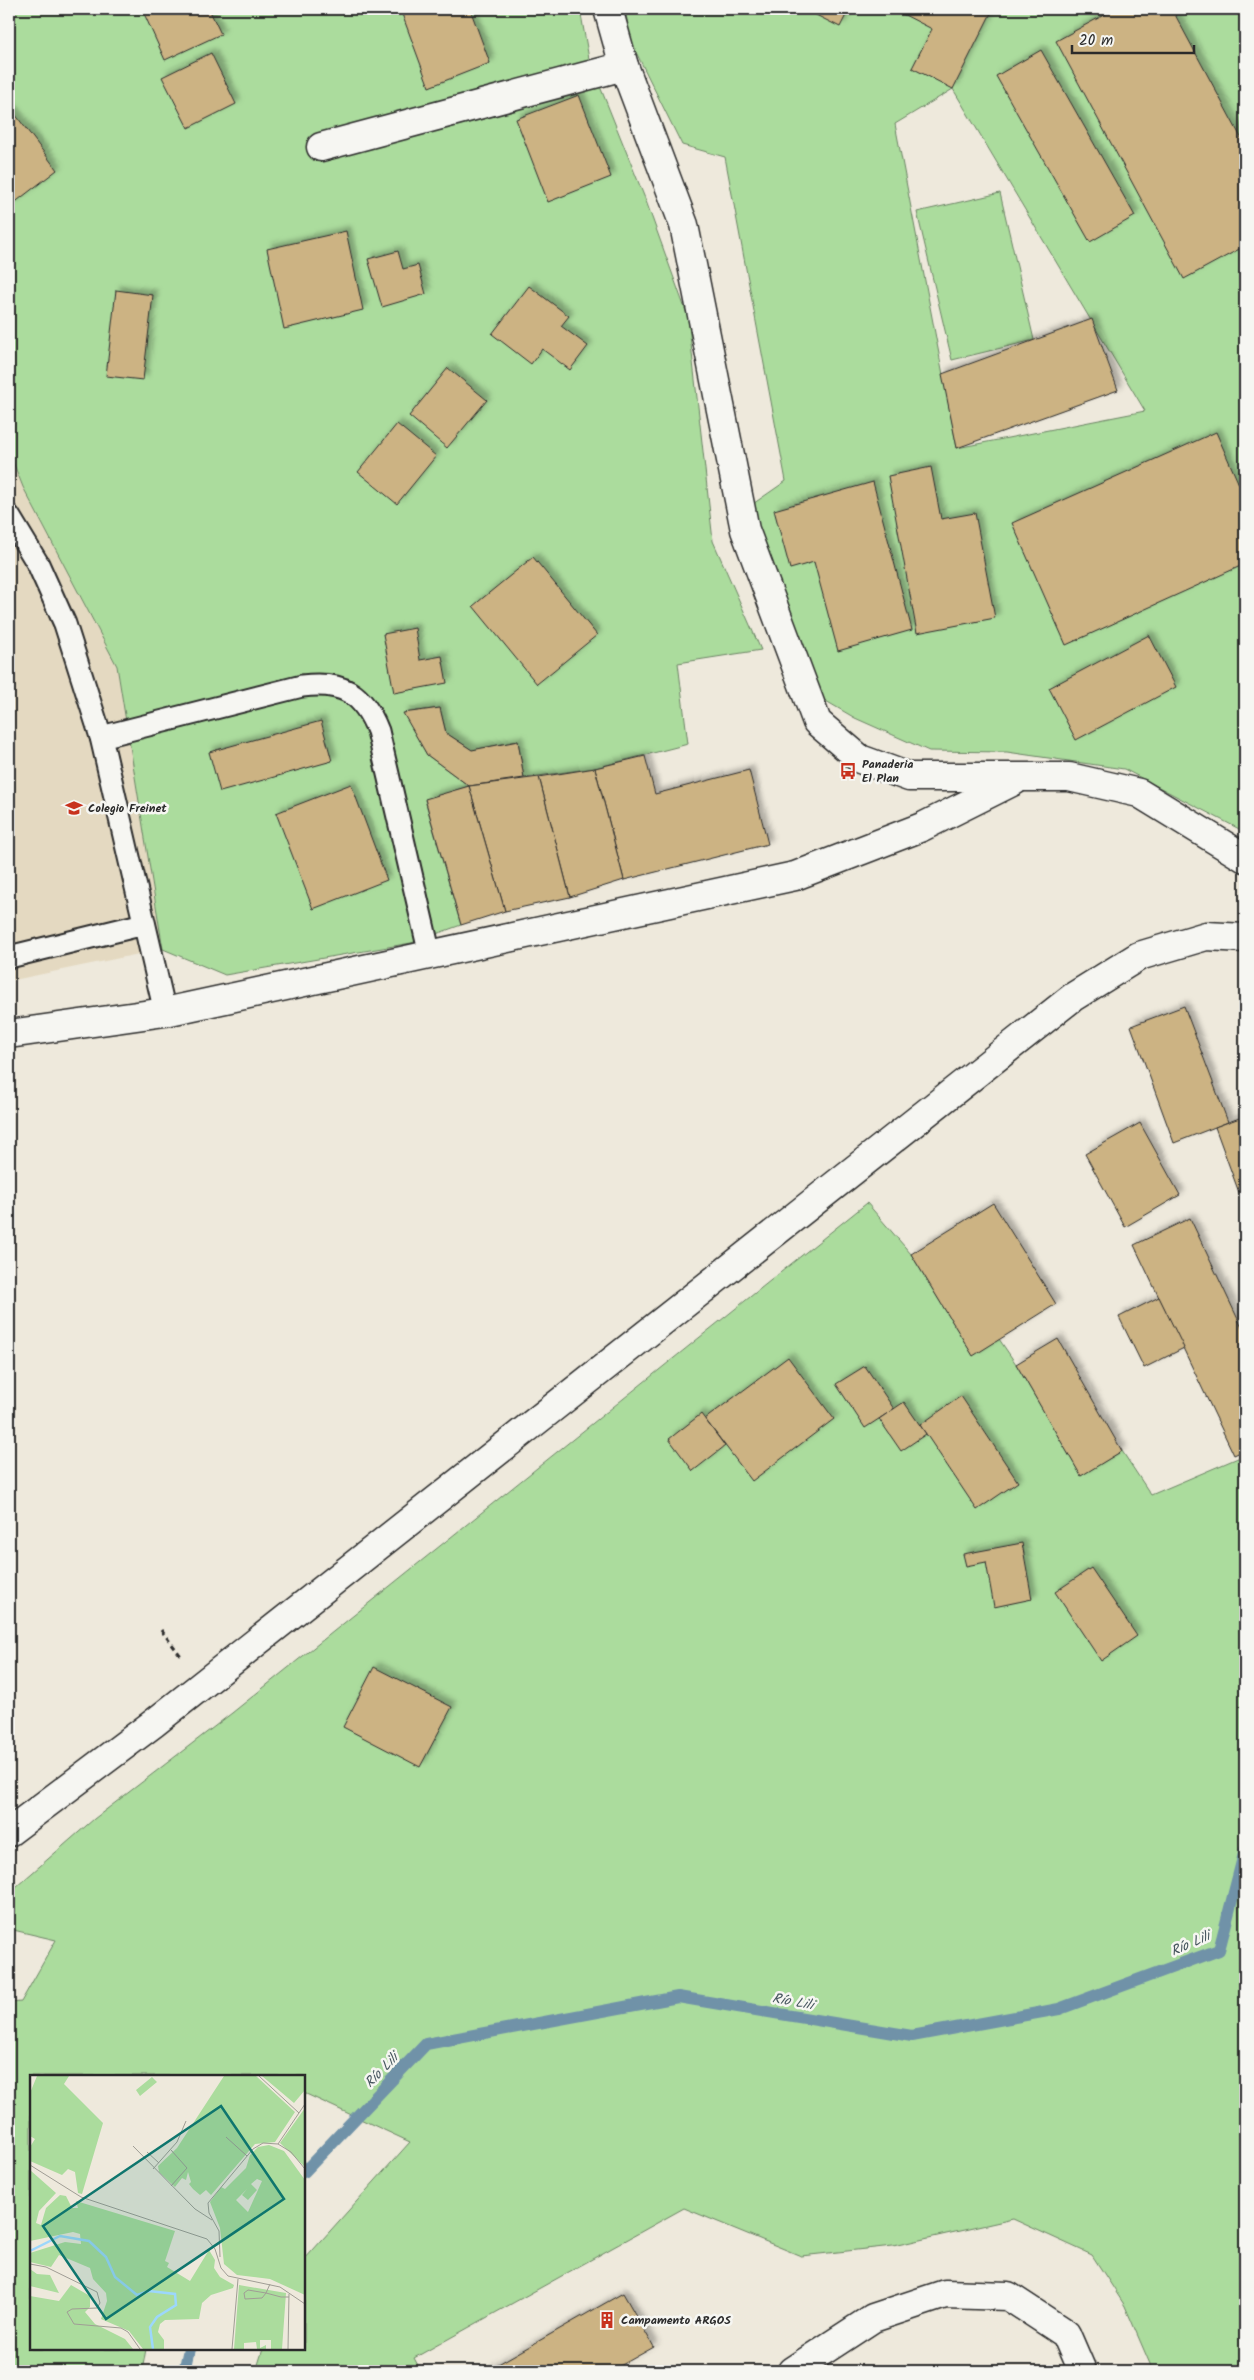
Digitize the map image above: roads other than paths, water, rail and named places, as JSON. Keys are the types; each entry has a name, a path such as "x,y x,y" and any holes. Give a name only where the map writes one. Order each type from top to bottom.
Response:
{"street":[{"path":"608,9 624,66 684,225 746,530 817,722 860,759 909,777 1069,777 1138,793 1245,858"},
{"path":"321,147 624,66"},
{"path":"9,1034 165,1012 795,876 922,827 1020,778"},
{"path":"9,1832 154,1723 1074,997 1140,956 1206,936 1245,938"},
{"path":"792,2371 873,2318 945,2294 1008,2296 1066,2334 1082,2371"}],"lane":[{"path":"9,516 38,564 64,624 101,737 165,1012"},
{"path":"101,737 302,686 322,683 341,687 358,698 371,712 378,731 430,955"},
{"path":"9,957 144,924"}],"waterway":[{"name":"Río Lili","path":"305,2171 426,2044 678,1997 912,2036 1059,2009 1219,1950 1245,1850"},
{"name":"Río Lili","path":"184,2371 189,2350"}],"place":[{"name":"Panaderia El Plan","path":"848,771"},
{"name":"Colegio Freinet","path":"74,808"},
{"name":"Campamento ARGOS","path":"607,2320"}]}
